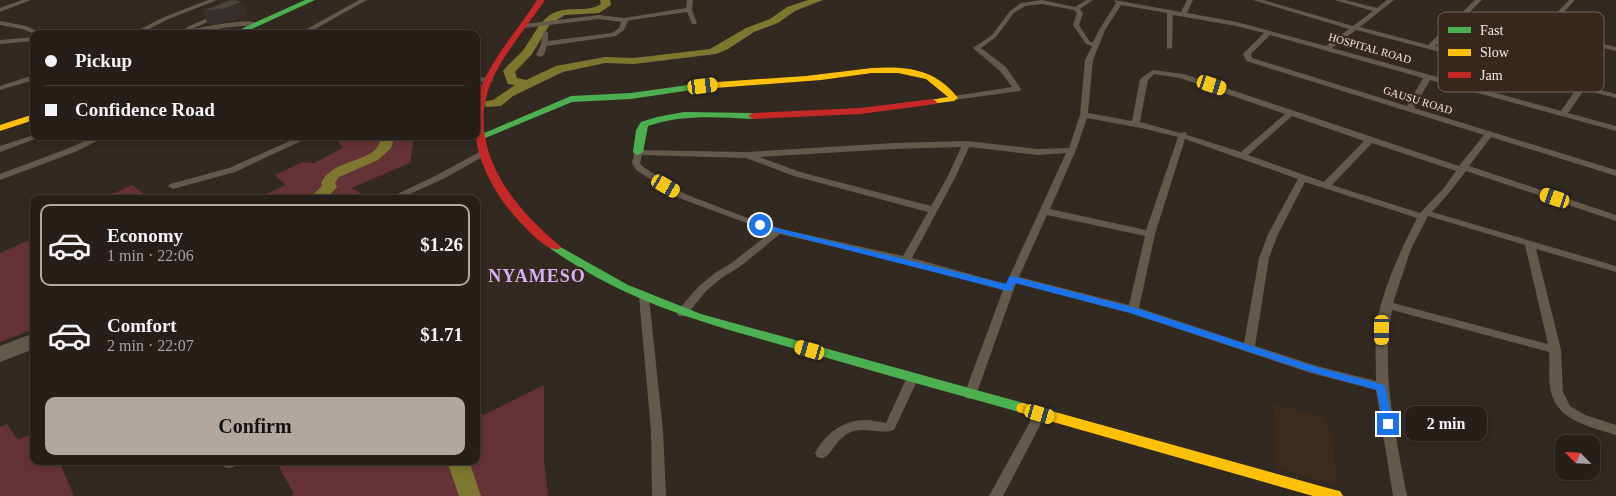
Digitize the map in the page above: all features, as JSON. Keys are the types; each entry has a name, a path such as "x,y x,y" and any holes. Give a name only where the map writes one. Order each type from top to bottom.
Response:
{"main road":[{"path":"243,30 311,0"},
{"path":"480,108 490,79 542,0"},
{"path":"954,98 938,82 924,75 896,70 875,70 821,77 713,85 631,96 571,99 480,137 482,153 493,176 511,204 538,233 575,262 644,297 682,313 1335,496"},
{"path":"638,152 641,130 644,124 660,118 692,115 765,116 920,104 954,98"},
{"path":"0,128 30,118"}],"street":[{"path":"0,10 28,0"},
{"path":"142,30 164,19 214,0"},
{"path":"308,30 364,0"},
{"path":"690,0 688,10 694,23"},
{"path":"1043,0 1054,4"},
{"path":"1076,9 1090,0"},
{"path":"1183,14 1190,0"},
{"path":"1256,0 1438,49"},
{"path":"1337,0 1377,10"},
{"path":"1328,48 1391,0"},
{"path":"1466,12 1479,0"},
{"path":"1561,12 1572,0"},
{"path":"954,98 1017,89 1003,69 976,48 994,36 1012,12 1023,4 1036,2 1076,9 1080,13 1076,25 1088,43 1096,45"},
{"path":"970,394 1010,284 1072,150 1084,114 1089,60 1118,2"},
{"name":"HOSPITAL ROAD","path":"1118,2 1269,32 1438,79"},
{"path":"524,26 599,17 625,20 640,16 688,10"},
{"path":"183,30 228,11"},
{"path":"1169,48 1170,13"},
{"path":"544,44 614,35 622,30 625,20"},
{"path":"0,23 31,30"},
{"path":"203,30 256,24"},
{"path":"540,55 544,44 545,32"},
{"name":"GAUSU ROAD","path":"1269,32 1247,54 1249,59 1616,172"},
{"path":"0,42 30,39"},
{"path":"1430,47 1438,39"},
{"path":"1136,123 1144,79 1153,72 1181,76 1370,140 1616,218"},
{"path":"1408,109 1428,76"},
{"path":"0,88 30,78"},
{"path":"480,80 490,79"},
{"name":"HOSPITAL ROAD","path":"1485,92 1616,129"},
{"path":"1563,114 1578,92"},
{"path":"1598,92 1616,96"},
{"path":"1243,155 1291,113"},
{"path":"1084,114 1183,134 1326,186 1616,269"},
{"path":"1400,496 1382,387 1382,330 1387,304 1406,249 1425,215 1489,133"},
{"path":"1133,310 1150,234 1183,134"},
{"path":"0,150 30,139"},
{"path":"0,178 94,140"},
{"path":"173,186 232,170 299,140"},
{"path":"1326,186 1370,140"},
{"path":"1072,150 1038,152 966,144 746,155 638,152 636,163 639,168 682,196 713,209 778,230 1010,284 1133,310 1315,370 1382,387"},
{"path":"906,260 952,176 966,144"},
{"path":"400,195 440,178 482,153"},
{"path":"746,155 797,174 933,210"},
{"path":"1249,349 1264,258 1273,234 1303,178"},
{"path":"1044,211 1150,234"},
{"path":"682,313 702,289 719,275 737,264 778,230"},
{"path":"1530,244 1555,350 1557,392 1566,410 1587,421 1616,430"},
{"path":"644,297 657,431 659,496"},
{"path":"1387,304 1555,350"},
{"path":"0,350 30,339"},
{"path":"0,358 30,347"},
{"path":"822,454 829,440 848,426 866,425 882,429 890,427 912,379"},
{"path":"996,496 1040,414"}],"shaded area":[{"path":"337,140 414,140 410,163 351,188 363,195 263,195 286,185 275,175 303,162 314,163 343,148"},
{"path":"132,185 146,195 110,195"},
{"path":"30,240 30,331 0,342 0,253"},
{"path":"544,385 544,460 548,496 292,496 294,494 278,465 480,465 480,413 484,415"},
{"path":"1274,404 1326,418 1327,430 1332,432 1337,485 1276,468"},
{"path":"7,424 18,440 30,435 30,465 61,465 74,496 0,496 0,427"}],"building":[{"path":"230,0 242,2 224,9 202,11"}],"waterway":[{"path":"549,21 565,12 589,12 601,9 606,5 605,0"},
{"path":"490,104 497,103 509,93 560,69 605,60 634,61 712,52 724,47 750,30 774,21 791,9 818,0"},
{"path":"526,84 512,81 509,71 528,52 545,25"},
{"path":"321,195 330,187 328,183 334,174 373,157 386,145 386,140"},
{"path":"459,465 470,496"}],"traffic: fast":[{"path":"243,30 311,0"},
{"path":"480,137 571,99 631,96 702,86"},
{"path":"638,152 641,130 644,124 684,115 753,116"},
{"path":"555,247 623,288 697,317 1023,408"}],"traffic: slow":[{"path":"702,86 898,70 929,77 954,98 933,102"},
{"path":"0,128 30,118"},
{"path":"1023,408 1335,496"}],"traffic: jam":[{"path":"480,110 483,94 494,69 541,0"},
{"path":"753,116 860,111 933,102"},
{"path":"480,138 495,180 507,199 522,217 555,247"}],"district":[{"name":"NYAMESO","path":"537,276"}],"route":[{"path":"760,225 906,260 1008,288 1012,279 1133,310 1315,370 1382,387 1388,424"}]}
